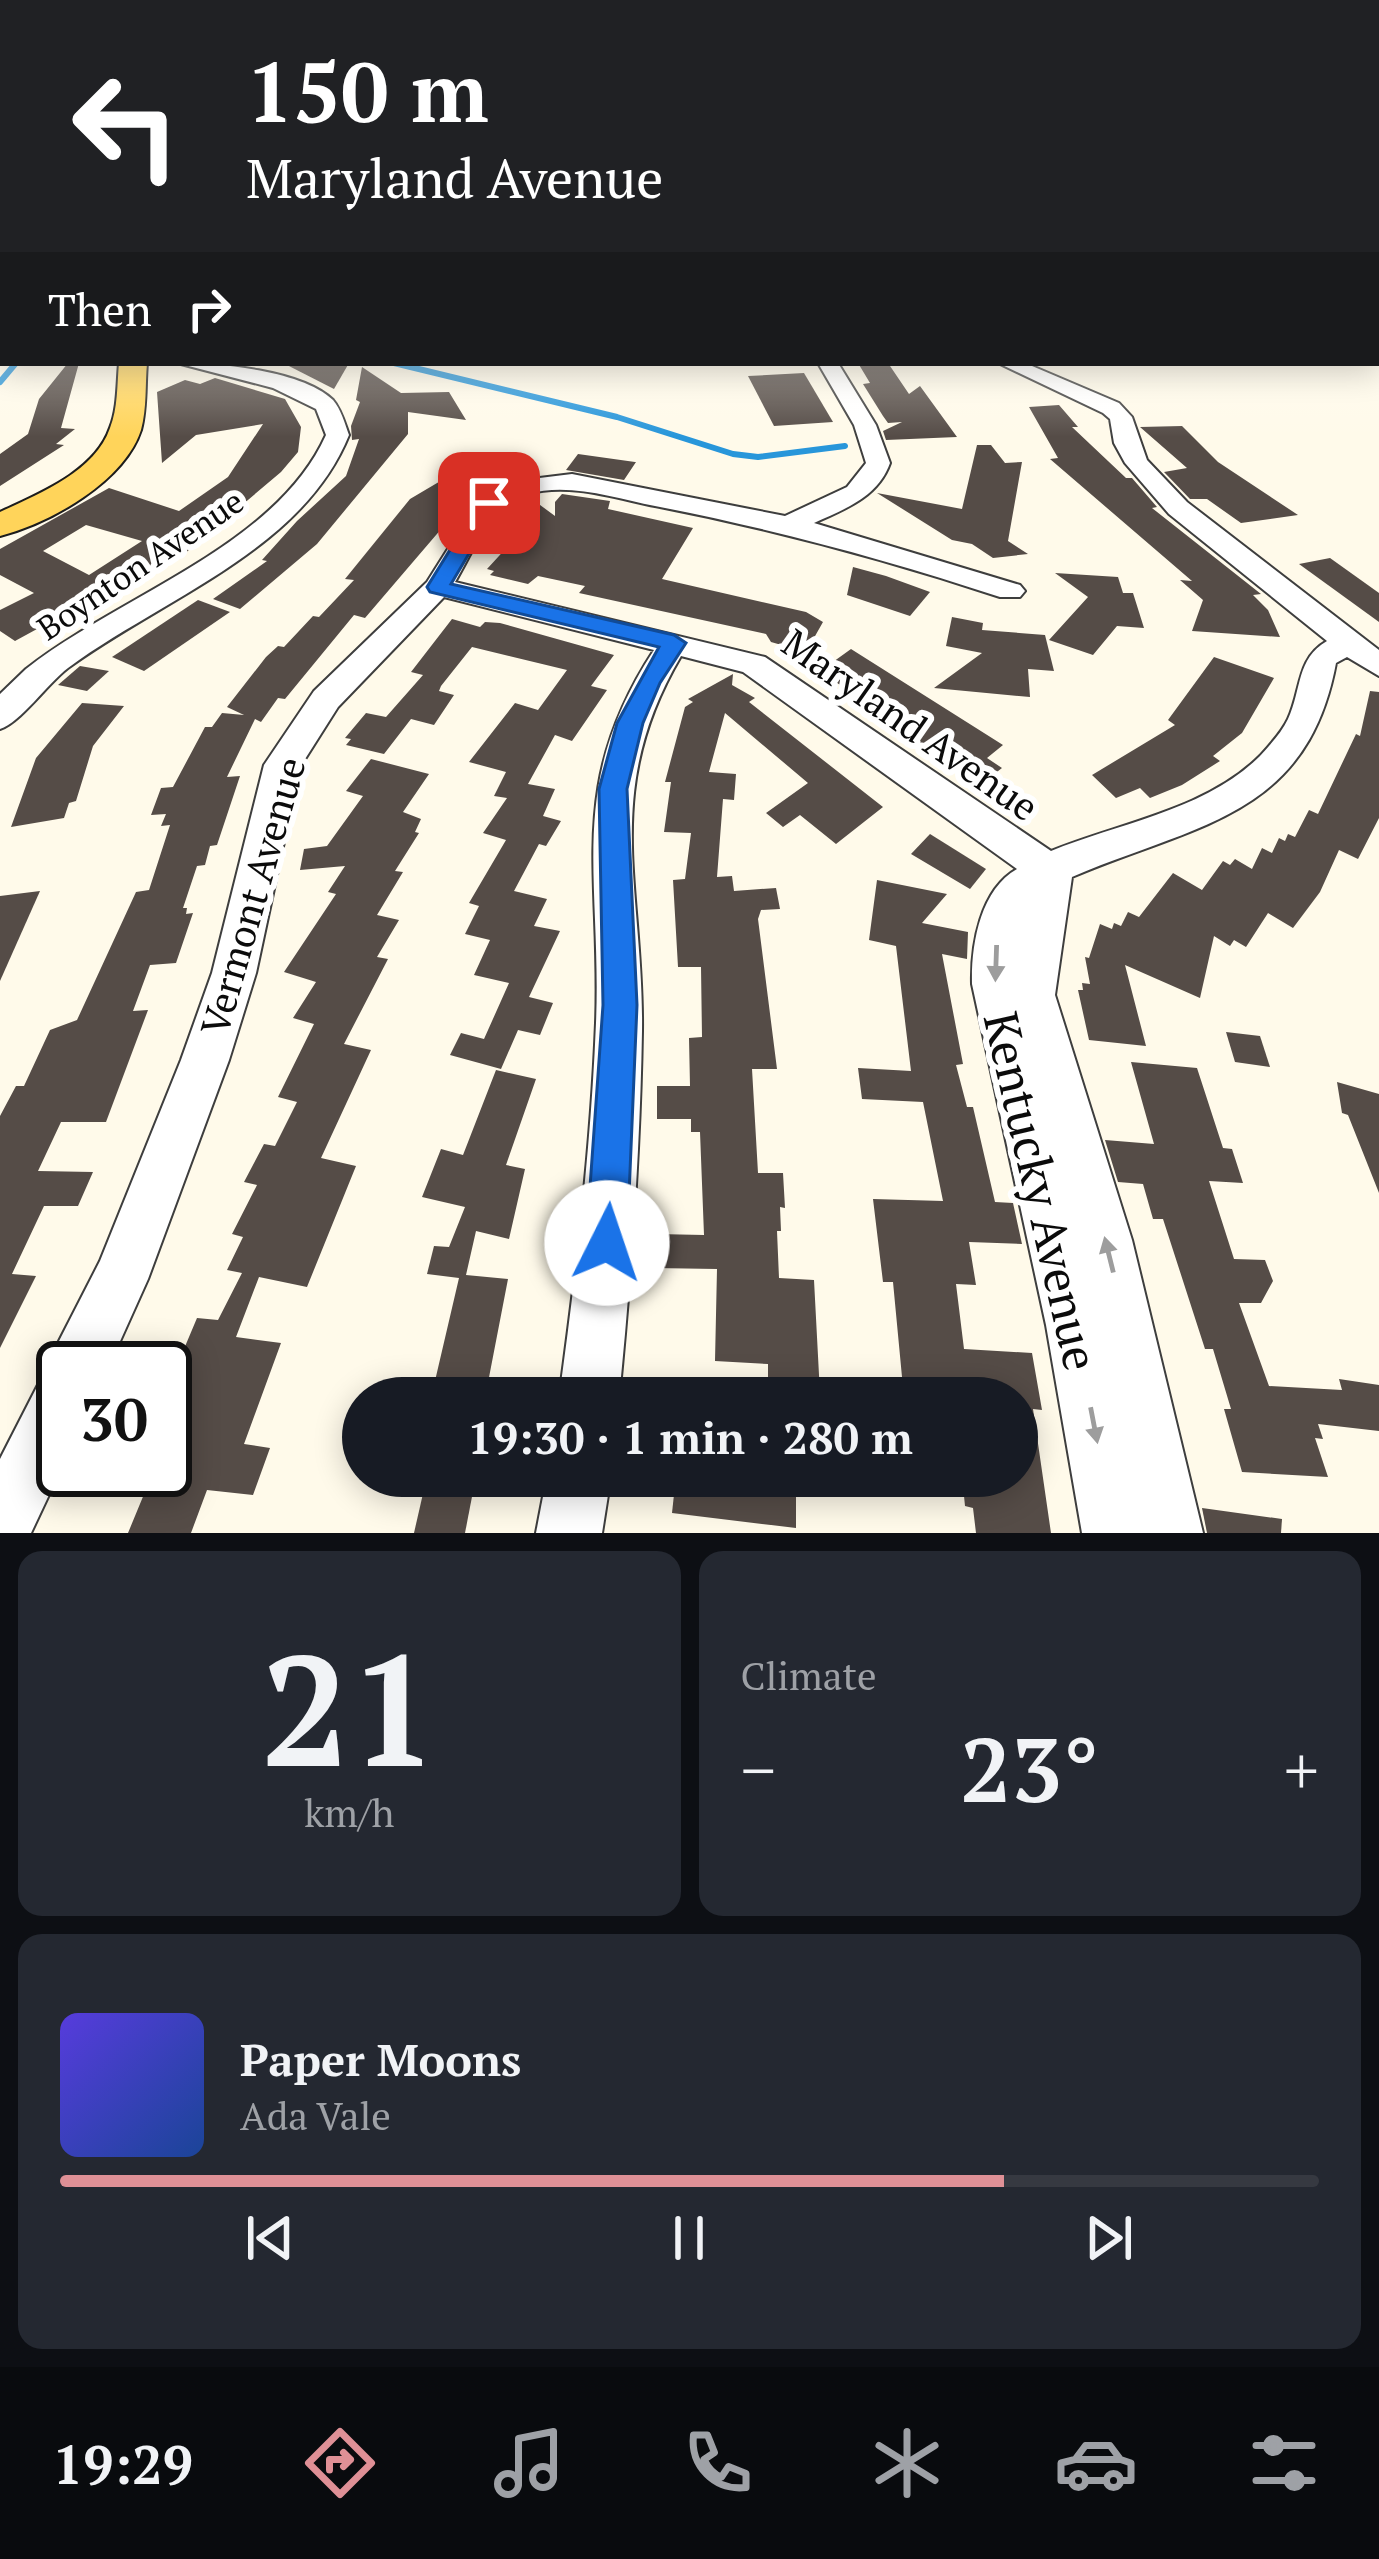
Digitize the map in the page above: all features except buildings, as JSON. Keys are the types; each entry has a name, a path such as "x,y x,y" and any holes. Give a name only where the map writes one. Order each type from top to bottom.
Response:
{"main road":[{"path":"0,509 58,476 94,441 101,425 108,366"},
{"path":"0,525 70,488 110,455 127,421 133,366"}],"street":[{"name":"Boynton Avenue","path":"0,717 42,673 80,645 244,544 315,475 338,434 328,407 298,388 199,366"},
{"path":"788,524 854,496 878,475 880,458 872,436 830,366"},
{"path":"1017,366 1097,394 1121,417 1126,443 1160,487 1192,506 1364,646 1379,665"},
{"name":"Boynton Avenue","path":"0,683 54,642 227,539 290,479 313,442 314,425 296,402 262,388 260,382"},
{"name":"Vermont Avenue","path":"90,1341 120,1279 234,974 282,765 326,699 438,587 489,503 511,490 572,482 788,524 936,564 1010,591"},
{"name":"Maryland Avenue","path":"438,587 722,653 780,680 1052,873"},
{"path":"592,1377 616,1110 620,1005 613,789 630,723 674,643"},
{"name":"Kentucky Avenue","path":"1115,1533 1070,1298 1005,1041 993,953 1017,889 1084,855 1213,808 1248,787 1297,736 1311,708 1321,658 1364,646"},
{"name":"Kentucky Avenue","path":"1052,873 1052,907 1038,934 1032,961 1033,995 1106,1240 1170,1533"},
{"path":"0,1527 36,1453"},
{"path":"569,1533 575,1497"}],"waterway":[{"path":"0,382 13,366"},
{"path":"406,366 617,417 733,454 758,457 845,446"}],"route":[{"path":"489,503 438,587 674,643 630,723 613,789 620,1005 607,1243"}]}
